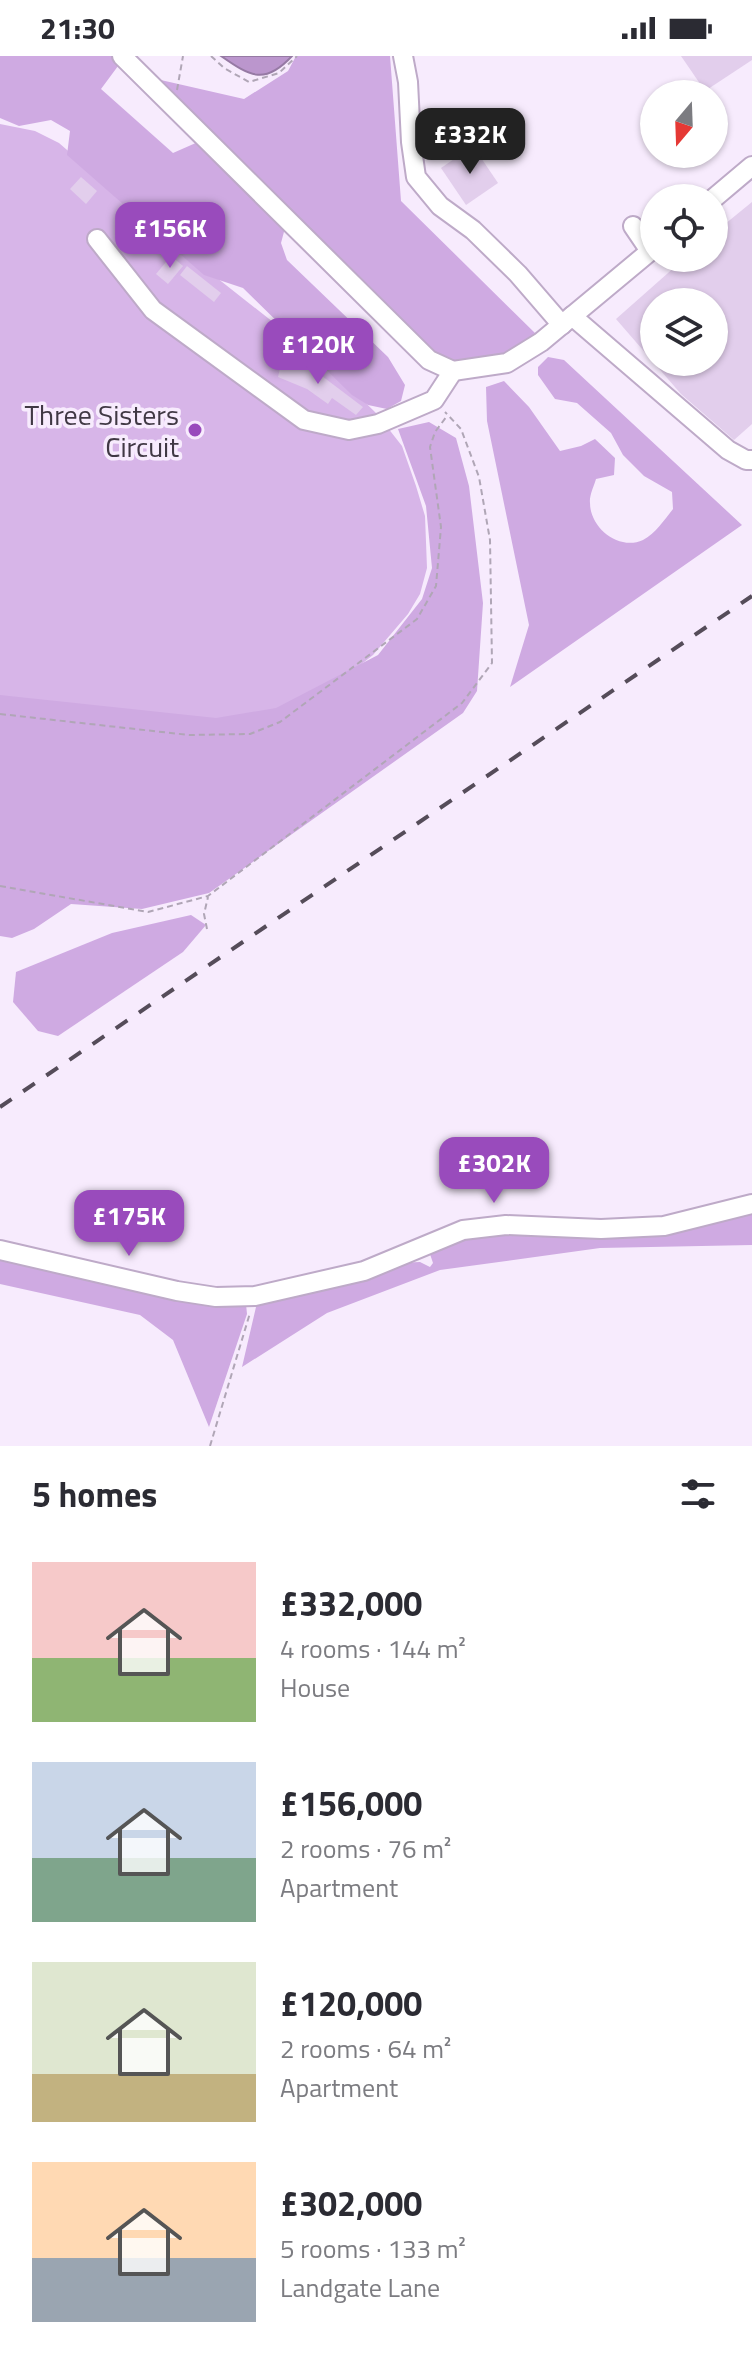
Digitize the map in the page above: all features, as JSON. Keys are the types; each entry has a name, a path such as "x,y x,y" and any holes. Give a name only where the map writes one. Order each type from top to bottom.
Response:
{"street":[{"path":"122,56 429,360 453,371 507,363 541,342 640,260"},
{"path":"403,56 416,177 440,206 473,230 567,320 728,450 752,460"},
{"path":"728,186 752,166"},
{"path":"633,226 640,235"},
{"path":"97,239 153,310 304,420 349,430 378,424 434,400 453,371"},
{"path":"0,1250 177,1291 216,1297 255,1296 364,1271 463,1230 506,1225 601,1229 664,1226 752,1204"}],"path":[{"path":"172,106 183,56"},
{"path":"211,56 224,68 249,82 279,73 297,56"},
{"path":"0,886 148,912 208,896 462,703 492,663 490,540 479,477 461,429 434,400"},
{"path":"0,714 189,735 250,734 280,722 417,619 436,586 441,527 430,447 435,432 448,415"},
{"path":"207,929 204,914 208,896"},
{"path":"210,1446 255,1296"}],"shaded area":[{"path":"0,56 114,56 121,62 101,89 173,153 198,142 285,228 281,243 287,260 388,357 405,385 401,401 387,409 368,405 352,395 243,288 204,275 67,155 70,131 51,120 19,126 0,118"},
{"path":"221,56 292,56 274,71 258,75 241,69"},
{"path":"296,56 390,56 401,201 537,335 505,359 447,364 152,78 244,99 288,71"},
{"name":"Three Sisters Circuit","path":"0,124 35,131 59,143 193,259 325,363 377,414 402,446 425,516 427,568 420,594 408,614 373,655 349,674 270,713 222,722 0,700"},
{"path":"548,357 564,360 742,525 510,687 529,625 487,421 486,387 504,381 529,407 560,451 595,439 615,458 614,475 596,479 590,500 595,521 608,535 625,542 643,540 673,509 672,492 644,476 623,455 611,433 577,403 555,399 538,375 538,367"},
{"path":"429,422 456,438 469,486 483,603 477,691 463,713 209,893 142,909 71,904 34,929 12,938 0,936 0,695 216,718 276,708 378,655 422,599 432,568 426,506 398,429"},
{"path":"191,915 206,925 183,952 58,1036 38,1031 13,1002 16,972 112,933"},
{"path":"752,1214 752,1245 600,1248 440,1270 327,1313 242,1367 256,1307 264,1299 397,1263 420,1262 430,1267 433,1263 428,1248 461,1232 685,1226"},
{"path":"0,1256 246,1304 247,1314 209,1427 173,1340 140,1315 0,1284"}],"building":[{"path":"681,56 752,56 752,60 722,80 697,80"},
{"path":"473,146 498,183 466,205 441,168"},
{"path":"81,177 97,191 86,204 70,189"},
{"path":"752,202 752,424 734,440 681,394 665,376 728,376 728,288 651,288 669,272 728,272 728,222"},
{"path":"171,256 183,266 168,284 156,274"},
{"path":"187,266 221,293 214,302 180,275"},
{"path":"640,298 640,347 616,319"},
{"path":"288,360 318,373 363,407 356,415 332,398 328,404 307,389 278,377 280,368 284,370"}],"railway":[{"path":"0,1107 752,596"}],"place":[{"name":"Three Sisters Circuit","path":"195,430"}]}
